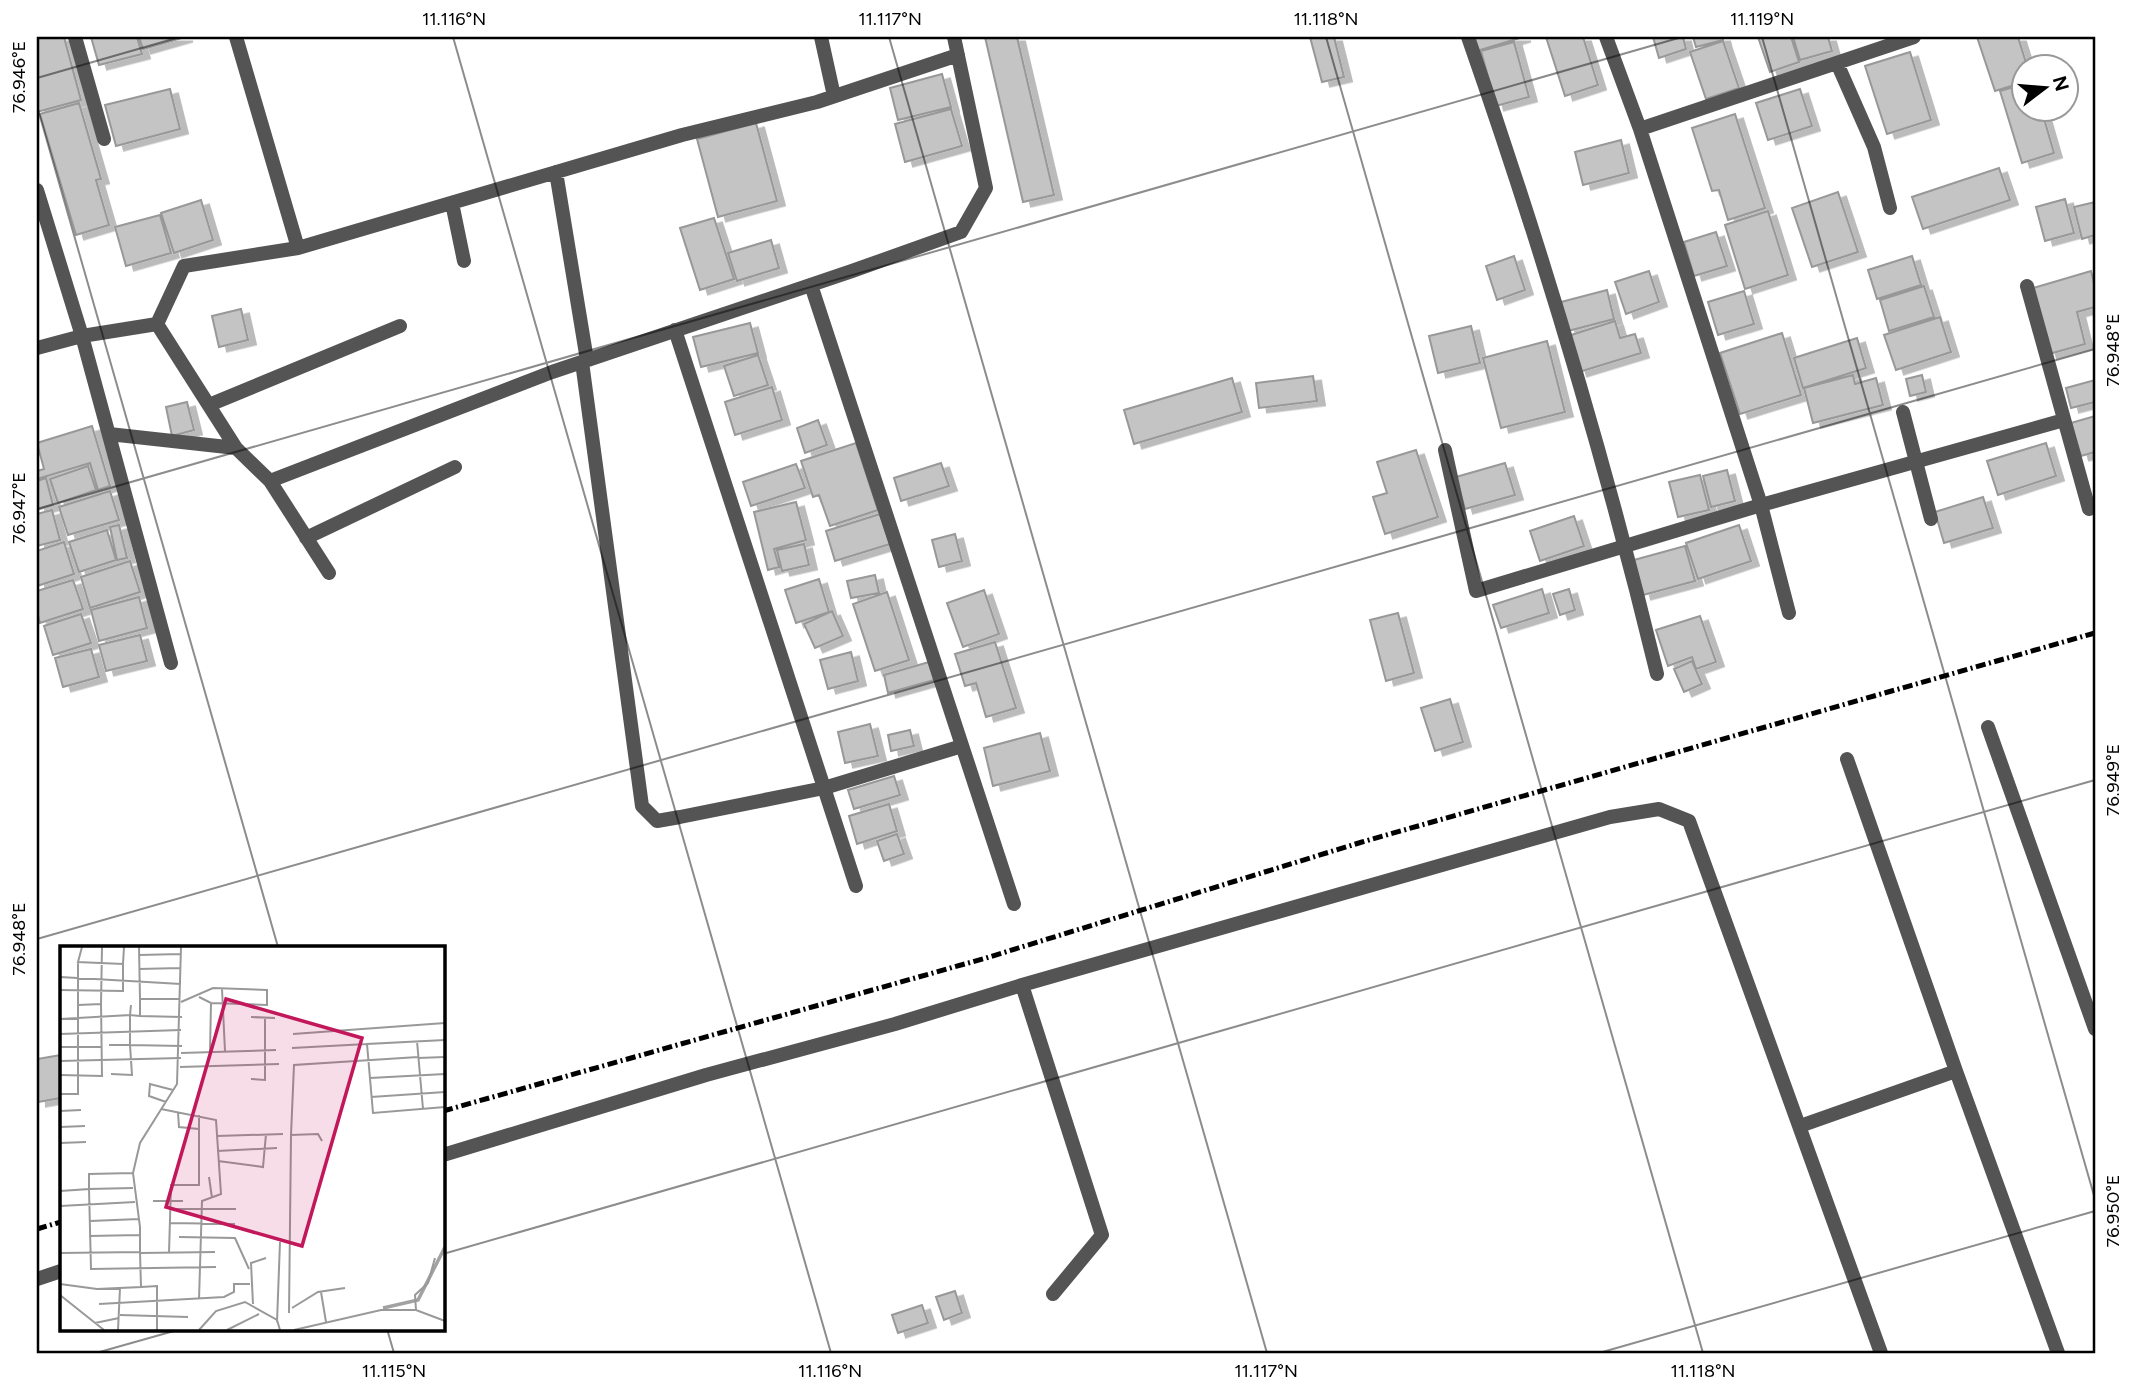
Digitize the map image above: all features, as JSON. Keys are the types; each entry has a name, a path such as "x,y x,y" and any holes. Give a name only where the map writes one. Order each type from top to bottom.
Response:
{"street":[{"path":"75,37 104,139"},
{"path":"236,37 298,248"},
{"path":"821,37 834,96"},
{"path":"270,481 585,361 961,232 986,188 954,37"},
{"path":"1468,37 1518,182 1626,545 1657,674"},
{"path":"1606,37 1640,129 1761,505 1788,613"},
{"path":"1640,129 1914,37"},
{"path":"157,324 184,266 298,248 682,135 834,96 958,55"},
{"path":"1837,63 1874,147 1889,208"},
{"path":"556,172 585,361 642,806 657,821 824,788 962,746"},
{"path":"37,190 82,336 171,663"},
{"path":"452,203 464,261"},
{"path":"811,285 1014,904"},
{"path":"2027,286 2089,509"},
{"path":"37,348 82,336 157,324"},
{"path":"157,324 236,448 270,481 329,573"},
{"path":"209,405 400,326"},
{"path":"675,330 856,886"},
{"path":"1903,412 1931,519"},
{"path":"1445,450 1476,591 1761,505 2064,421"},
{"path":"109,434 236,448"},
{"path":"306,538 455,467"},
{"path":"1988,727 2095,1029"},
{"path":"1847,759 2058,1353"},
{"path":"444,1155 706,1075 895,1024 1022,985 1610,817 1659,808 1689,821 1881,1353"},
{"path":"1022,985 1102,1234 1053,1294"},
{"path":"1801,1126 1956,1071"},
{"path":"37,1279 60,1271"}],"building":[{"path":"37,37 64,37 81,100 37,112"},
{"path":"91,37 137,37 142,54 99,65"},
{"path":"139,37 185,37 143,49"},
{"path":"985,37 1017,37 1054,195 1023,202"},
{"path":"1310,37 1334,37 1344,77 1322,82"},
{"path":"1472,37 1523,37 1477,51"},
{"path":"1546,37 1583,37 1598,85 1565,96"},
{"path":"1653,37 1683,37 1686,49 1659,58"},
{"path":"1693,37 1722,37 1723,40 1696,47"},
{"path":"1758,37 1791,37 1799,62 1770,72"},
{"path":"1793,37 1828,37 1832,51 1800,60"},
{"path":"1977,37 2018,37 2023,52 2010,52 2010,86 1995,91"},
{"path":"1723,41 1739,88 1706,99 1690,52"},
{"path":"1514,42 1529,97 1496,106 1481,51"},
{"path":"1910,52 1931,120 1887,134 1865,66"},
{"path":"942,74 951,107 898,120 890,88"},
{"path":"2010,88 2010,122 2045,122 2054,153 2022,163 2000,91"},
{"path":"170,89 180,129 116,146 105,105"},
{"path":"1800,89 1812,126 1768,140 1756,103"},
{"path":"79,103 101,179 96,180 109,225 76,235 40,114"},
{"path":"951,109 962,146 905,162 895,124"},
{"path":"1735,114 1765,208 1728,220 1719,190 1712,191 1692,128"},
{"path":"756,123 777,201 718,217 697,139"},
{"path":"1621,140 1629,173 1583,185 1575,152"},
{"path":"1999,168 2010,200 1923,229 1912,197"},
{"path":"1838,192 1858,252 1812,267 1792,208"},
{"path":"2065,199 2074,233 2045,241 2036,207"},
{"path":"201,200 213,240 174,253 161,213"},
{"path":"2095,202 2095,235 2082,239 2074,207"},
{"path":"1768,211 1788,275 1745,289 1725,225"},
{"path":"160,215 171,253 126,266 115,227"},
{"path":"714,218 734,279 700,290 680,228"},
{"path":"1716,232 1727,266 1694,276 1684,242"},
{"path":"771,240 779,268 737,281 728,253"},
{"path":"1514,256 1525,290 1497,300 1486,266"},
{"path":"1912,256 1921,285 1877,299 1868,270"},
{"path":"1649,271 1659,302 1626,314 1615,282"},
{"path":"2091,271 2095,287 2095,307 2077,312 2085,344 2049,354 2030,289"},
{"path":"1924,286 1934,317 1889,331 1880,300"},
{"path":"1607,290 1614,319 1568,331 1561,302"},
{"path":"1744,291 1754,324 1718,335 1708,302"},
{"path":"241,309 248,340 219,347 212,316"},
{"path":"1940,317 1951,352 1896,370 1884,335"},
{"path":"1615,321 1620,338 1635,334 1641,353 1579,372 1568,336"},
{"path":"750,323 758,353 701,367 693,337"},
{"path":"1471,326 1480,363 1438,373 1429,336"},
{"path":"1782,333 1801,395 1740,414 1720,353"},
{"path":"1857,338 1866,368 1803,388 1794,358"},
{"path":"1547,341 1565,412 1501,428 1483,358"},
{"path":"758,355 768,385 734,396 724,366"},
{"path":"1853,375 1855,384 1876,378 1883,405 1813,423 1804,388"},
{"path":"1922,375 1926,392 1910,396 1906,379"},
{"path":"1313,376 1317,401 1259,408 1256,383"},
{"path":"1232,378 1242,412 1134,444 1124,410"},
{"path":"2095,380 2095,402 2071,408 2066,388"},
{"path":"772,387 782,420 735,435 725,402"},
{"path":"187,402 194,430 172,436 166,407"},
{"path":"2095,416 2095,452 2081,456 2071,423"},
{"path":"818,420 827,445 805,453 797,428"},
{"path":"92,426 110,486 98,490 90,463 37,479 37,471 44,469 37,443"},
{"path":"856,443 878,510 830,526 819,495 813,497 801,461"},
{"path":"2046,443 2056,476 1998,495 1987,461"},
{"path":"1416,450 1438,517 1385,534 1373,497 1387,493 1377,462"},
{"path":"941,463 949,486 901,501 894,478"},
{"path":"1505,463 1515,495 1465,509 1456,477"},
{"path":"796,464 805,488 751,506 743,482"},
{"path":"88,466 96,490 58,503 50,479"},
{"path":"1727,470 1735,501 1711,507 1703,476"},
{"path":"1700,475 1709,510 1678,517 1669,482"},
{"path":"46,478 53,505 37,510 37,481"},
{"path":"110,491 119,520 68,535 59,507"},
{"path":"1983,497 1993,528 1944,543 1935,512"},
{"path":"796,502 806,540 774,549 779,567 768,570 754,512"},
{"path":"52,510 60,540 37,546 37,514"},
{"path":"880,514 890,544 835,561 826,531"},
{"path":"1574,516 1584,546 1540,561 1530,531"},
{"path":"119,525 127,558 117,560 110,527"},
{"path":"1739,525 1751,561 1698,579 1686,543"},
{"path":"107,530 116,560 79,572 69,542"},
{"path":"955,534 962,561 939,567 932,540"},
{"path":"64,542 74,574 37,586 37,551"},
{"path":"804,544 809,565 782,571 777,550"},
{"path":"1685,546 1695,581 1643,595 1634,560"},
{"path":"130,561 140,592 90,608 81,577"},
{"path":"875,575 879,593 851,598 847,581"},
{"path":"819,579 829,612 796,623 785,590"},
{"path":"73,580 83,609 40,623 37,591"},
{"path":"1542,589 1549,613 1501,628 1493,605"},
{"path":"1569,589 1575,610 1560,615 1553,594"},
{"path":"984,590 999,634 963,647 947,603"},
{"path":"887,592 909,660 875,671 853,604"},
{"path":"139,597 147,628 99,641 91,610"},
{"path":"832,611 843,636 815,648 804,624"},
{"path":"1398,613 1414,673 1386,681 1370,620"},
{"path":"81,614 91,643 53,655 44,626"},
{"path":"1700,616 1716,662 1696,669 1692,657 1668,666 1656,630"},
{"path":"140,635 147,661 106,671 99,645"},
{"path":"995,642 1016,708 986,717 976,683 965,686 955,654"},
{"path":"91,649 99,677 63,687 55,658"},
{"path":"851,652 858,681 828,689 820,660"},
{"path":"1692,661 1702,684 1684,692 1674,669"},
{"path":"929,662 934,680 888,693 884,675"},
{"path":"1450,699 1463,742 1435,751 1421,708"},
{"path":"870,724 878,756 845,763 838,732"},
{"path":"910,730 914,746 891,751 888,735"},
{"path":"1040,733 1050,771 993,786 984,748"},
{"path":"894,776 900,795 854,809 848,790"},
{"path":"889,804 897,831 857,844 849,816"},
{"path":"897,834 904,854 884,861 877,841"},
{"path":"60,1055 60,1098 38,1102 37,1059"},
{"path":"955,1291 962,1313 944,1320 936,1297"},
{"path":"922,1305 928,1323 898,1333 892,1315"}],"railway":[{"path":"444,1111 986,958 1362,842 2095,633"},
{"path":"37,1229 60,1222"}]}
